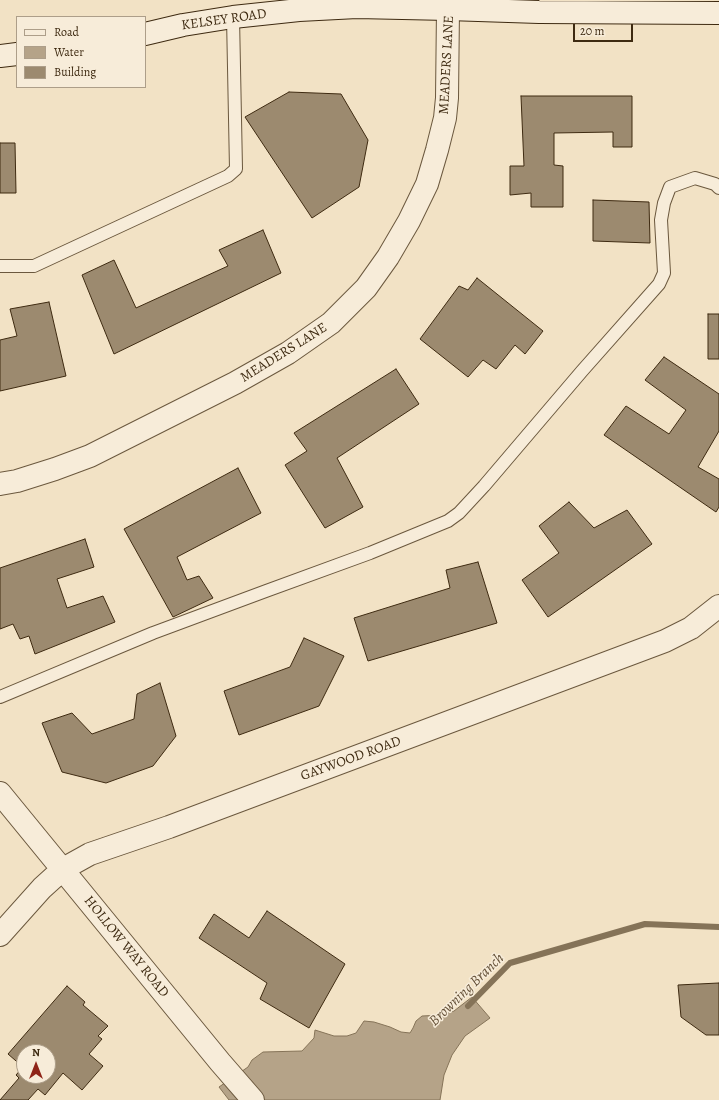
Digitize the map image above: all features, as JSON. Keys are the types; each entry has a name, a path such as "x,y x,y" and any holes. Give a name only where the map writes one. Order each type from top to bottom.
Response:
{"street":[{"name":"KELSEY ROAD","path":"146,34 183,25 233,17 299,10 358,7 448,9"},
{"name":"MEADERS LANE","path":"0,484 17,481 90,456 236,384 288,353 331,323 366,288 388,257 409,221 427,184 437,150 445,118 448,9 540,12 719,13"},
{"path":"0,56 16,54"},
{"name":"GAYWOOD ROAD","path":"0,935 42,888 63,869 90,854 176,824 665,641 691,628 719,606"},
{"name":"HOLLOW WAY ROAD","path":"0,793 220,1062 253,1100"}],"lane":[{"path":"0,266 34,266 228,176 236,169 233,17"},
{"path":"0,697 153,633 370,553 448,522 459,513 484,486 659,284 664,273 661,220 664,203 670,187 695,178 715,184 719,188"}],"water":[{"path":"472,997 490,1018 465,1036 452,1055 444,1075 440,1100 229,1100 219,1087 248,1067 252,1060 263,1052 302,1051 314,1038 315,1030 334,1036 347,1036 356,1033 364,1021 374,1022 401,1032 410,1033 416,1021 422,1016 442,1015 454,1011"}],"building":[{"path":"289,92 341,94 368,140 359,187 312,218 245,117"},
{"path":"521,96 632,96 632,147 613,147 613,132 554,133 554,165 563,166 563,207 531,207 531,193 510,195 510,166 524,166"},
{"path":"0,143 15,143 16,193 0,193"},
{"path":"593,200 649,202 650,243 593,241"},
{"path":"263,230 281,273 114,354 82,275 114,260 136,308 228,266 219,250"},
{"path":"477,278 543,331 525,354 515,345 496,369 483,360 468,377 420,339 459,286 468,290"},
{"path":"49,302 66,376 0,391 0,340 17,336 10,309"},
{"path":"708,314 719,314 719,359 708,359"},
{"path":"664,357 719,394 719,431 698,467 719,479 719,507 716,512 604,435 626,406 669,434 686,410 645,380"},
{"path":"396,369 419,404 337,458 363,507 325,528 285,465 307,451 294,433"},
{"path":"238,468 261,513 177,557 187,580 199,576 213,598 173,617 124,529"},
{"path":"569,502 594,528 627,510 652,544 548,617 522,580 559,553 539,526"},
{"path":"85,539 94,567 57,579 67,608 103,596 115,622 35,654 29,636 20,639 13,624 0,629 0,568"},
{"path":"478,562 497,623 368,661 354,618 450,588 446,570"},
{"path":"304,638 344,656 319,706 239,735 224,691 290,667"},
{"path":"160,683 176,736 153,766 106,783 62,772 42,723 72,713 92,734 134,719 137,694"},
{"path":"267,911 345,964 309,1028 260,999 267,983 199,938 214,914 249,938"},
{"path":"719,983 719,1035 706,1035 681,1017 678,985"},
{"path":"67,986 85,1002 83,1005 108,1026 98,1036 102,1039 89,1054 103,1066 82,1090 63,1073 56,1082 56,1044 17,1044"},
{"path":"16,1045 16,1061 8,1054"},
{"path":"16,1081 16,1084 54,1084 45,1095 38,1089 28,1100 0,1100"}],"waterway":[{"name":"Browning Branch","path":"468,1006 510,963 645,924 719,927"}]}
